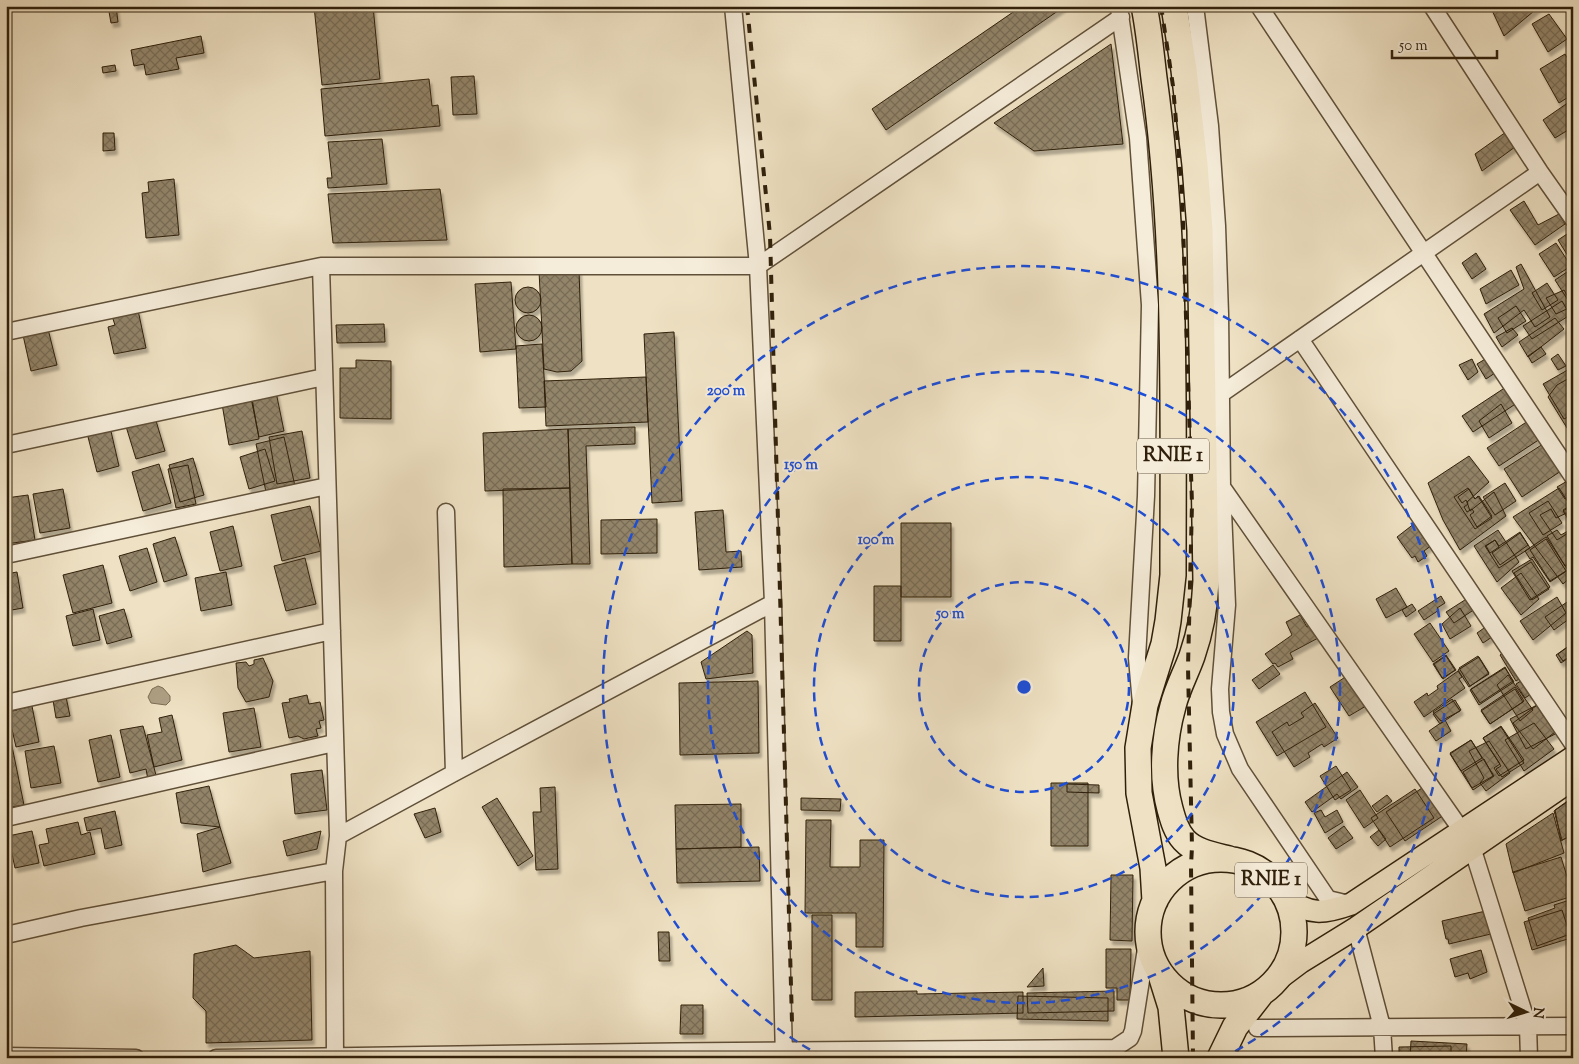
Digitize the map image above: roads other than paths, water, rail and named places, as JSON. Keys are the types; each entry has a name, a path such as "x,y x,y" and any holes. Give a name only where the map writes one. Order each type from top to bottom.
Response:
{"highway":[{"name":"RNIE 1","path":"1144,6 1161,126 1170,246 1173,575 1164,644 1142,720 1138,748 1139,793 1153,868 1155,901"},
{"name":"RNIE 1","path":"1174,6 1195,165 1200,230 1206,598 1196,643 1177,692 1168,726 1165,774 1166,794 1176,828 1183,840 1202,852 1248,864 1262,872 1273,882 1285,898 1292,918 1292,944 1287,961 1235,1027 1220,1058"},
{"name":"RNIE 1","path":"1176,1058 1172,1008 1152,954 1148,936 1149,918 1155,901 1170,879 1185,868 1208,860 1229,860"},
{"name":"RNIE 1","path":"1159,970 1177,990 1192,999 1208,1004 1235,1004 1248,1000 1268,987"}],"main road":[{"path":"1268,987 1301,962 1356,928 1573,757"},
{"path":"1285,898 1303,909 1314,911 1332,910 1352,904 1573,779"}],"street":[{"path":"733,6 758,266 774,603 784,1054"},
{"path":"1195,6 1210,126 1218,258 1226,605 1220,689 1221,712 1225,734 1240,769 1328,900 1352,904"},
{"path":"1259,6 1573,478"},
{"path":"1432,6 1540,172 1573,219"},
{"path":"6,332 321,266 758,266 1119,12 1138,138 1148,262 1150,340 1146,496 1137,658 1142,720"},
{"path":"1221,394 1540,172"},
{"path":"321,266 338,836 334,871 336,1057"},
{"path":"1300,339 1573,744"},
{"path":"6,445 324,377"},
{"path":"6,555 327,486"},
{"path":"1222,487 1467,839 1528,1026 1529,1058"},
{"path":"1146,496 1173,495"},
{"path":"446,512 454,773"},
{"path":"338,836 774,603"},
{"path":"6,703 332,632"},
{"path":"6,818 334,743"},
{"path":"6,935 81,918 334,871"},
{"path":"1356,928 1382,1027 1384,1058"},
{"path":"216,1058 784,1054 1115,1048 1130,1038 1133,1031 1148,936"},
{"path":"1257,1028 1573,1026"},
{"path":"6,1056 136,1058"}],"railway":[{"path":"747,6 770,235 792,1022"},
{"path":"1161,6 1173,86 1182,192 1192,504 1188,667 1192,847 1193,1058"}]}
